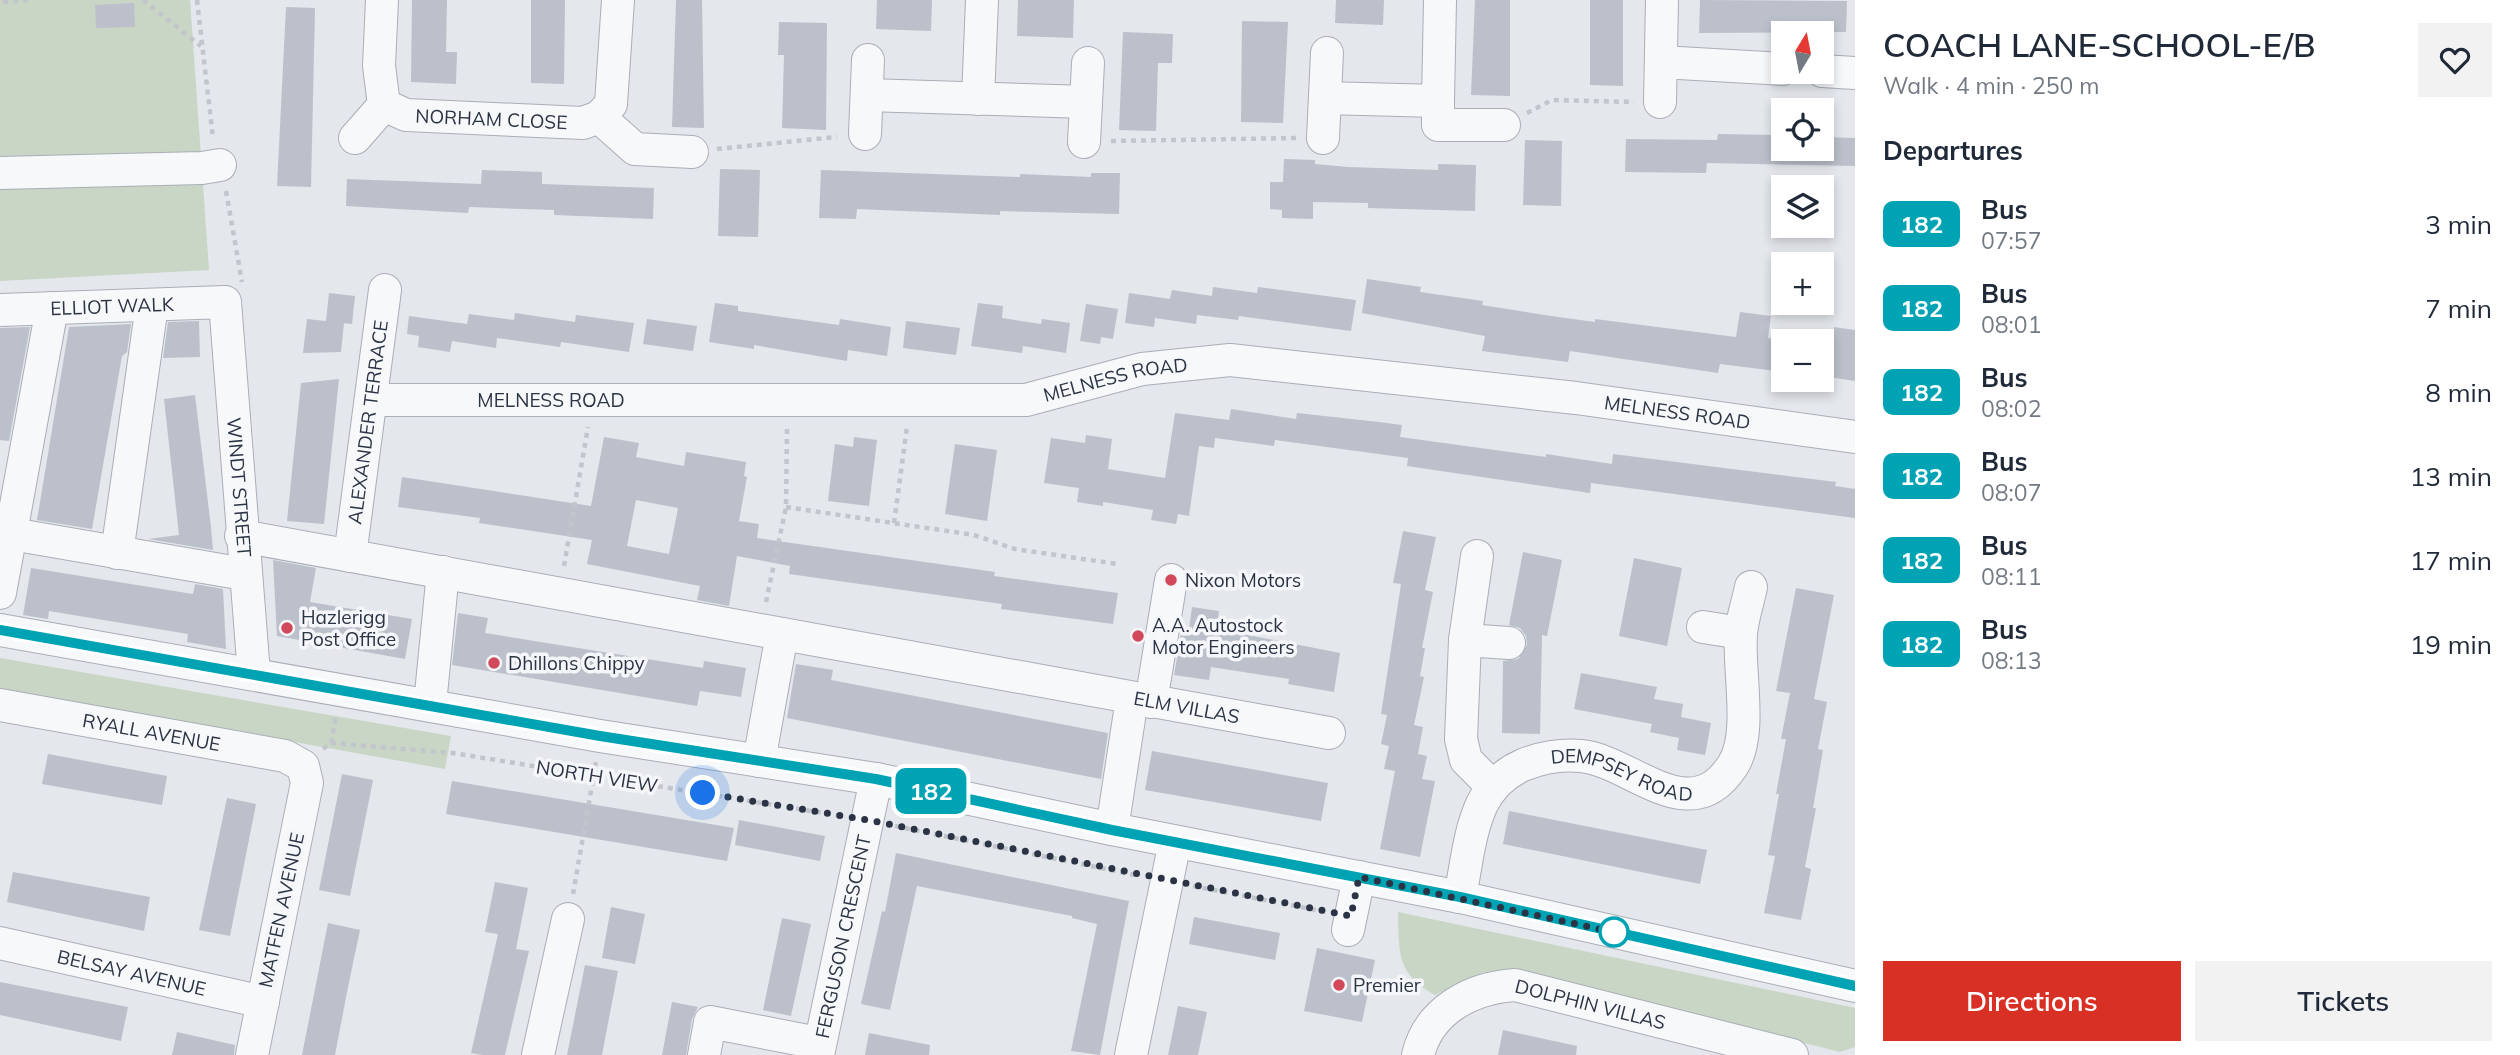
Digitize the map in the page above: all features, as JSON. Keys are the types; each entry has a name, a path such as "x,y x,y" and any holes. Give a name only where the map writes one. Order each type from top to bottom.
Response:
{"street":[{"path":"355,138 384,106 379,66 382,0"},
{"path":"618,0 611,104 599,117 635,149 692,152"},
{"path":"978,99 982,0"},
{"path":"1440,0 1438,125 1504,125"},
{"path":"1660,102 1662,0"},
{"path":"1324,138 1326,53"},
{"path":"865,134 868,60"},
{"path":"1661,62 1771,68"},
{"path":"1084,142 1088,63"},
{"path":"1834,72 1855,73"},
{"path":"867,95 1086,102"},
{"path":"1325,98 1438,101"},
{"name":"NORHAM CLOSE","path":"384,106 406,116 583,123 599,117"},
{"path":"0,173 220,165"},
{"name":"ALEXANDER TERRACE","path":"350,556 385,290"},
{"name":"ELLIOT WALK","path":"0,310 225,302"},
{"name":"WINDT STREET","path":"225,302 244,575 254,674"},
{"path":"117,552 152,305"},
{"path":"0,593 4,533 52,309"},
{"name":"MELNESS ROAD","path":"371,400 1026,400 1142,369 1230,360 1576,398 1855,437"},
{"path":"4,533 244,575"},
{"path":"242,536 1142,700 1171,580"},
{"path":"1477,556 1465,640 1462,750 1471,768 1493,787"},
{"path":"430,704 443,572"},
{"name":"DEMPSEY ROAD","path":"1460,897 1478,814 1493,787 1511,770 1534,760 1580,755 1623,769 1670,793 1686,794 1715,784 1734,764 1739,750 1742,723 1741,633 1751,587"},
{"path":"1703,627 1741,633"},
{"path":"0,630 600,736 876,779 1112,830 1460,897 1855,986"},
{"path":"760,761 771,632"},
{"path":"1465,640 1509,643"},
{"name":"ELM VILLAS","path":"1112,830 1142,700 1329,733"},
{"name":"RYALL AVENUE","path":"0,705 285,756 303,766"},
{"name":"MATFEN AVENUE","path":"252,1055 307,783 303,766"},
{"name":"FERGUSON CRESCENT","path":"818,1049 876,779"},
{"path":"1131,1055 1175,842"},
{"path":"1349,923 1359,877"},
{"path":"538,1055 568,919"},
{"name":"BELSAY AVENUE","path":"0,943 262,1003"},
{"name":"DOLPHIN VILLAS","path":"1418,1055 1423,1037 1442,1014 1467,995 1490,987 1515,985 1735,1048 1792,1055"},
{"path":"704,1055 710,1022 818,1049"}],"path":[{"path":"3,2 32,0"},
{"path":"144,0 201,46"},
{"path":"1504,125 1552,100 1660,102"},
{"path":"692,152 865,134"},
{"path":"1084,142 1324,138"},
{"path":"559,594 593,398"},
{"path":"771,632 786,507 788,458 785,401"},
{"path":"894,523 910,402"},
{"path":"786,507 974,535 1015,550 1117,564"},
{"path":"568,919 600,736"},
{"name":"NORTH VIEW","path":"303,766 331,743 453,753 868,820 1168,881 1349,923"}],"green space":[{"path":"0,0 190,0 209,270 0,281"},
{"path":"0,658 451,736 445,769 0,689"},
{"path":"1398,912 1855,1008 1855,1047 1840,1052 1516,970 1484,972 1435,995 1422,987 1406,970 1400,950"}],"building":[{"path":"412,0 447,0 446,52 457,52 456,84 411,82"},
{"path":"531,0 565,0 564,84 531,83"},
{"path":"676,0 702,0 704,128 672,127"},
{"path":"877,0 932,0 931,31 876,29"},
{"path":"1018,0 1074,0 1073,38 1017,36"},
{"path":"1336,0 1384,0 1383,25 1335,23"},
{"path":"1475,0 1510,0 1510,96 1471,95"},
{"path":"1590,0 1623,0 1623,86 1590,85"},
{"path":"1700,0 1847,1 1846,32 1834,32 1834,21 1771,21 1771,33 1699,33"},
{"path":"134,3 135,27 96,28 95,5"},
{"path":"286,7 315,8 311,187 277,186"},
{"path":"1242,21 1288,22 1283,123 1241,122"},
{"path":"779,22 827,23 826,130 782,128 784,55 778,55"},
{"path":"1123,32 1173,34 1172,63 1158,63 1156,131 1119,130"},
{"path":"1718,134 1771,135 1771,161 1834,161 1834,137 1855,138 1855,166 1707,163 1706,173 1625,172 1626,139 1717,140"},
{"path":"1525,140 1562,141 1561,206 1523,205"},
{"path":"1284,159 1315,160 1315,164 1348,167 1438,170 1438,164 1476,165 1475,211 1368,208 1368,203 1313,202 1313,219 1282,218 1282,210 1270,209 1270,182 1283,182"},
{"path":"720,169 760,170 758,237 718,236"},
{"path":"482,170 542,172 542,184 654,188 653,219 554,215 554,210 469,207 468,213 346,206 347,179 481,184"},
{"path":"821,170 1020,177 1020,174 1091,177 1091,173 1120,173 1119,214 1000,211 1000,215 857,209 856,219 819,218"},
{"path":"1367,279 1421,287 1420,292 1483,301 1482,305 1551,316 1736,337 1740,312 1771,316 1768,338 1771,338 1771,370 1720,364 1718,373 1570,351 1568,362 1482,351 1485,336 1362,313"},
{"path":"1213,287 1257,293 1258,287 1356,300 1351,331 1239,316 1238,320 1197,315 1196,324 1155,318 1154,327 1125,323 1129,293 1170,299 1172,290 1212,296"},
{"path":"329,293 355,296 352,324 326,321"},
{"path":"715,303 738,306 738,311 839,325 840,319 891,327 887,356 848,350 847,361 754,345 754,349 709,342"},
{"path":"978,303 1003,306 1002,318 1041,324 1042,319 1070,323 1066,353 1023,346 1022,353 971,346"},
{"path":"1086,304 1118,309 1113,339 1101,337 1100,344 1080,341"},
{"path":"515,313 575,322 576,315 634,323 629,352 561,342 560,347 497,338 496,348 452,341 450,352 418,347 419,336 407,334 409,316 467,324 469,314 514,320"},
{"path":"307,319 344,323 341,352 303,353"},
{"path":"647,319 697,326 693,351 643,344"},
{"path":"199,321 200,357 163,358 168,322"},
{"path":"906,321 960,328 956,355 903,348"},
{"path":"131,324 127,352 122,356 92,529 37,520 69,327"},
{"path":"30,327 9,441 0,440 0,328"},
{"path":"1834,329 1855,330 1855,381 1834,378"},
{"path":"339,379 324,524 287,521 301,383"},
{"path":"195,395 213,550 148,539 179,535 164,399"},
{"path":"1231,409 1296,419 1297,413 1402,425 1400,437 1546,457 1546,454 1612,464 1613,454 1836,482 1835,486 1855,489 1855,518 1591,483 1590,493 1407,466 1408,458 1275,440 1274,446 1215,438 1214,448 1199,446 1189,516 1178,514 1176,524 1151,520 1153,510 1103,502 1103,506 1077,502 1079,488 1044,483 1051,438 1085,443 1086,435 1112,439 1108,469 1165,478 1175,413 1229,420"},
{"path":"604,437 639,443 636,457 684,466 686,452 746,462 744,476 747,477 739,521 759,524 757,538 995,572 994,576 1118,593 1113,624 1001,609 1002,604 789,574 790,566 737,556 729,606 697,600 700,586 587,564 592,540 479,523 480,518 398,507 402,477 591,506","holes":["636,500 678,508 669,554 627,546"]},
{"path":"854,437 877,440 869,506 828,501 835,444 853,447"},
{"path":"955,444 997,450 987,521 945,514"},
{"path":"1403,531 1436,537 1425,590 1433,592 1422,648 1425,648 1420,676 1424,677 1414,725 1423,727 1418,754 1427,756 1422,779 1435,781 1420,857 1380,849 1395,771 1384,769 1389,746 1381,744 1387,715 1381,714 1401,584 1393,583"},
{"path":"1523,552 1562,560 1547,636 1542,635 1540,734 1502,733 1503,661 1518,659 1527,645 1526,636 1520,628 1509,625"},
{"path":"1634,558 1682,568 1667,646 1619,636"},
{"path":"273,560 316,568 310,602 412,619 405,659 277,636"},
{"path":"31,568 193,594 195,584 223,589 226,649 187,642 188,634 49,611 48,619 23,615"},
{"path":"1796,588 1834,595 1814,699 1827,702 1818,749 1823,750 1813,808 1816,808 1805,867 1811,869 1801,920 1764,913 1775,856 1768,855 1786,739 1781,739 1790,693 1776,691"},
{"path":"1192,607 1219,611 1217,629 1340,653 1334,692 1288,684 1289,679 1211,667 1209,680 1174,675 1182,628 1189,629"},
{"path":"458,613 488,618 485,633 703,668 704,661 746,668 741,697 700,691 697,706 452,665"},
{"path":"796,664 833,670 831,680 1108,733 1101,779 787,718"},
{"path":"1581,673 1657,687 1654,699 1683,704 1681,717 1711,723 1705,755 1677,750 1679,738 1650,732 1652,724 1574,709"},
{"path":"1152,751 1328,783 1321,821 1145,790"},
{"path":"48,754 167,776 162,805 42,784"},
{"path":"342,774 373,780 350,896 319,890"},
{"path":"452,781 734,828 727,861 446,814"},
{"path":"227,798 256,804 230,936 199,930"},
{"path":"1509,811 1707,850 1700,884 1503,844"},
{"path":"739,820 825,836 820,861 735,845"},
{"path":"896,853 1129,901 1100,1055 1071,1051 1097,924 1072,916 917,886 890,1010 861,1004 882,911 885,912"},
{"path":"13,872 150,897 144,931 7,902"},
{"path":"495,882 528,888 516,949 529,951 505,1055 482,1055 471,1053 498,934 485,932"},
{"path":"611,907 645,914 635,964 602,958"},
{"path":"1194,917 1280,933 1275,960 1189,944"},
{"path":"782,918 811,924 791,1016 763,1010"},
{"path":"328,923 360,930 335,1055 302,1055"},
{"name":"Premier","path":"1317,948 1375,960 1362,1022 1304,1011"},
{"path":"585,965 618,971 602,1055 567,1055"},
{"path":"0,982 128,1007 121,1041 0,1015"},
{"path":"672,1002 698,1007 692,1019 686,1055 662,1055"},
{"path":"1178,1006 1207,1012 1198,1055 1168,1055"},
{"path":"1503,1030 1577,1046 1576,1055 1498,1055"},
{"path":"177,1032 235,1045 234,1055 172,1055"},
{"path":"869,1033 930,1045 929,1055 865,1055"}],"bus line":[{"name":"182","path":"0,630 600,736 876,779 1112,830 1460,897 1855,986"}],"place":[{"name":"Nixon Motors","path":"1171,580"},
{"name":"Hazlerigg Post Office","path":"287,628"},
{"name":"A.A. Autostock Motor Engineers","path":"1138,636"},
{"name":"Dhillons Chippy","path":"494,663"},
{"name":"Premier","path":"1339,985"}],"route":[{"path":"703,793 868,820 1351,916 1359,877 1618,933 1614,932"}]}
